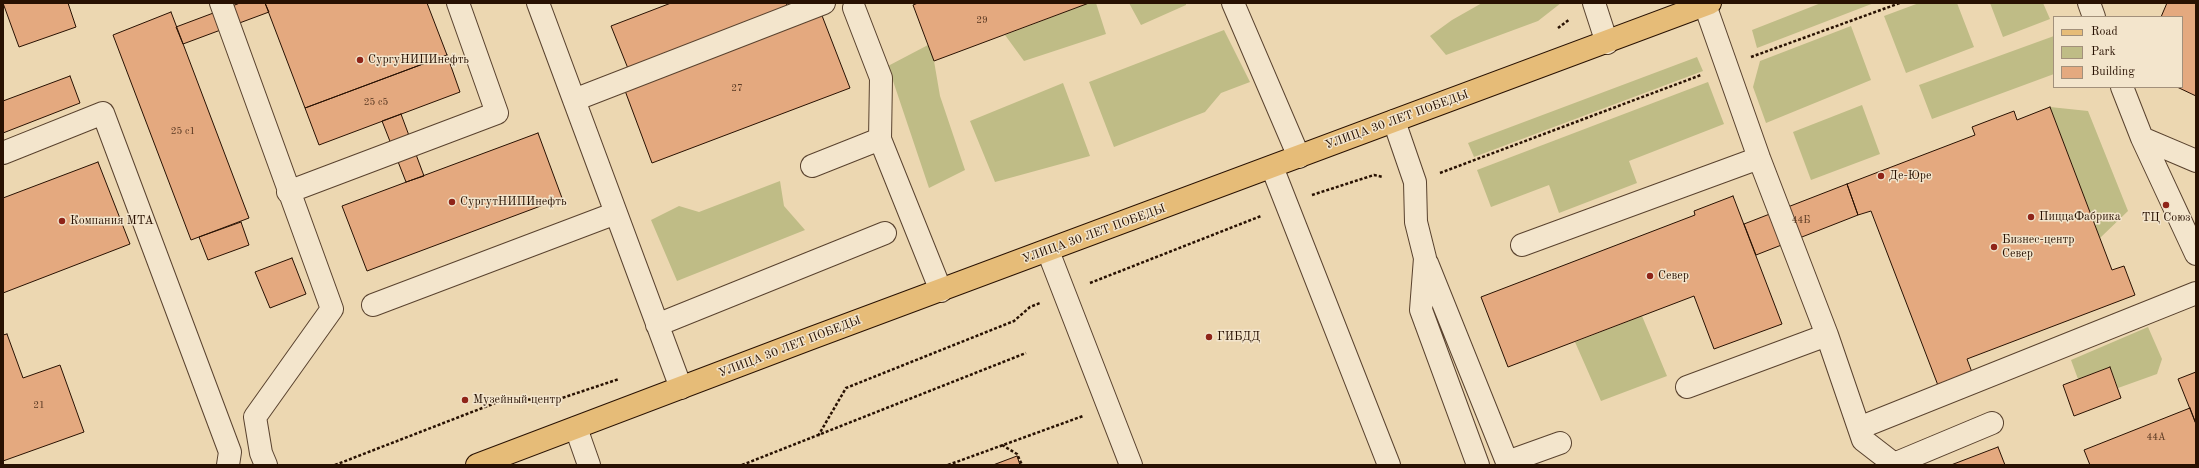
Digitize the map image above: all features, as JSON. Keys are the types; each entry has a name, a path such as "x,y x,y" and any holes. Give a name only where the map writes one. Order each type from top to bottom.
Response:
{"main road":[{"name":"УЛИЦА 30 ЛЕТ ПОБЕДЫ","path":"477,465 1708,4"}],"lane":[{"path":"221,3 288,192 332,309 255,417 261,453 266,465"},
{"path":"288,192 498,113 458,3"},
{"path":"538,3 681,388"},
{"path":"574,100 824,3"},
{"path":"1233,3 1299,157"},
{"path":"1594,3 1607,43"},
{"path":"2089,3 2094,16"},
{"path":"1708,4 1726,66 1759,158 1827,335 1863,440 1894,464 1992,423"},
{"path":"854,8 880,78 880,139 941,291"},
{"path":"2122,88 2142,138 2196,254"},
{"path":"3,153 103,113 230,452 228,465"},
{"path":"1394,121 1415,182 1416,222 1425,258 1507,462 1560,443"},
{"path":"2142,138 2196,161"},
{"path":"812,166 880,139"},
{"path":"1522,245 1759,158"},
{"path":"1272,167 1389,465"},
{"path":"373,305 616,213"},
{"path":"657,325 885,233"},
{"path":"1048,251 1132,465"},
{"path":"1425,258 1421,310 1478,465"},
{"path":"1859,428 2196,293"},
{"path":"1687,387 1827,335"},
{"path":"576,428 589,465"}],"path":[{"path":"818,436 846,388 1014,321 1030,308 1064,293 1325,190 1374,175 1415,182 1900,3"},
{"path":"1552,31 1559,28 1575,16"},
{"path":"742,465 1026,353"},
{"path":"335,465 503,400 558,399 626,377"},
{"path":"948,465 1109,407"},
{"path":"1002,445 1017,454 1022,465"}],"green space":[{"path":"1089,3 1096,3 1106,34 1024,61 1005,35"},
{"path":"1129,3 1186,3 1186,5 1141,25"},
{"path":"1482,3 1561,3 1538,21 1446,55 1430,36 1452,20"},
{"path":"1821,3 1874,3 1757,48 1752,30"},
{"path":"1919,3 1957,3 1974,47 1906,73 1884,16"},
{"path":"1990,3 2043,3 2050,19 2003,37"},
{"path":"1851,26 1871,80 1766,123 1753,87 1760,61"},
{"path":"1224,30 1250,82 1221,93 1205,112 1114,147 1089,82"},
{"path":"2053,36 2053,74 1932,119 1919,85"},
{"path":"928,45 934,61 940,96 965,170 929,188 888,66"},
{"path":"1697,57 1703,71 1474,157 1468,143"},
{"path":"1708,82 1724,124 1629,161 1637,183 1559,213 1549,185 1491,207 1477,170"},
{"path":"1063,83 1090,156 995,182 970,121"},
{"path":"1862,105 1880,154 1811,180 1793,132"},
{"path":"2050,107 2088,111 2128,211 2100,238"},
{"path":"780,181 784,206 805,230 677,281 651,220 679,206 699,212"},
{"path":"1642,316 1667,376 1601,401 1575,342"},
{"path":"2148,327 2162,359 2157,374 2118,388 2110,367 2078,379 2071,360"}],"building":[{"path":"3,3 68,3 76,27 19,47"},
{"path":"240,3 265,3 269,12 183,44 176,27"},
{"name":"СургуНИПИнефть","path":"265,3 427,3 447,55 305,108"},
{"path":"671,3 786,3 789,10 629,71 611,26"},
{"path":"918,3 1089,3 934,61 913,5"},
{"path":"2167,3 2196,3 2196,96 2179,88 2183,88 2183,16 2161,16"},
{"path":"171,12 249,218 191,240 113,35"},
{"path":"821,13 850,88 652,163 624,88"},
{"path":"447,55 460,92 319,145 305,108"},
{"path":"70,76 80,103 3,133 3,101"},
{"name":"Бизнес-центр Север","path":"2050,107 2112,270 2124,266 2135,295 1967,359 1973,375 1939,388 1871,211 1858,215 1847,184 1975,135 1972,127 2014,111 2017,120"},
{"path":"401,114 424,176 406,182 382,121"},
{"name":"СургутНИПИнефть","path":"538,133 562,198 367,271 342,206"},
{"name":"Компания MTA","path":"98,162 130,244 3,293 3,198"},
{"path":"1847,184 1858,215 1756,255 1744,224"},
{"name":"Север","path":"1733,196 1782,324 1714,349 1694,296 1508,367 1481,297 1695,215 1694,211"},
{"path":"241,222 249,245 208,260 199,237"},
{"path":"292,258 306,294 270,308 255,272"},
{"path":"7,334 23,378 60,365 84,432 3,461 3,335"},
{"path":"2110,367 2121,398 2074,416 2063,385"},
{"path":"2196,372 2196,424 2178,379"},
{"path":"2190,408 2196,424 2196,465 2090,465 2084,450"},
{"path":"1998,447 2005,465 1951,465"},
{"path":"1017,456 1020,465 993,465"}],"place":[{"name":"СургуНИПИнефть","path":"360,60"},
{"name":"Де-Юре","path":"1881,176"},
{"name":"СургутНИПИнефть","path":"452,202"},
{"name":"ТЦ Союз","path":"2166,205"},
{"name":"ПиццаФабрика","path":"2031,217"},
{"name":"Компания MTA","path":"62,221"},
{"name":"Бизнес-центр Север","path":"1994,247"},
{"name":"Север","path":"1650,276"},
{"name":"ГИБДД","path":"1209,337"},
{"name":"Музейный центр","path":"465,400"}]}
